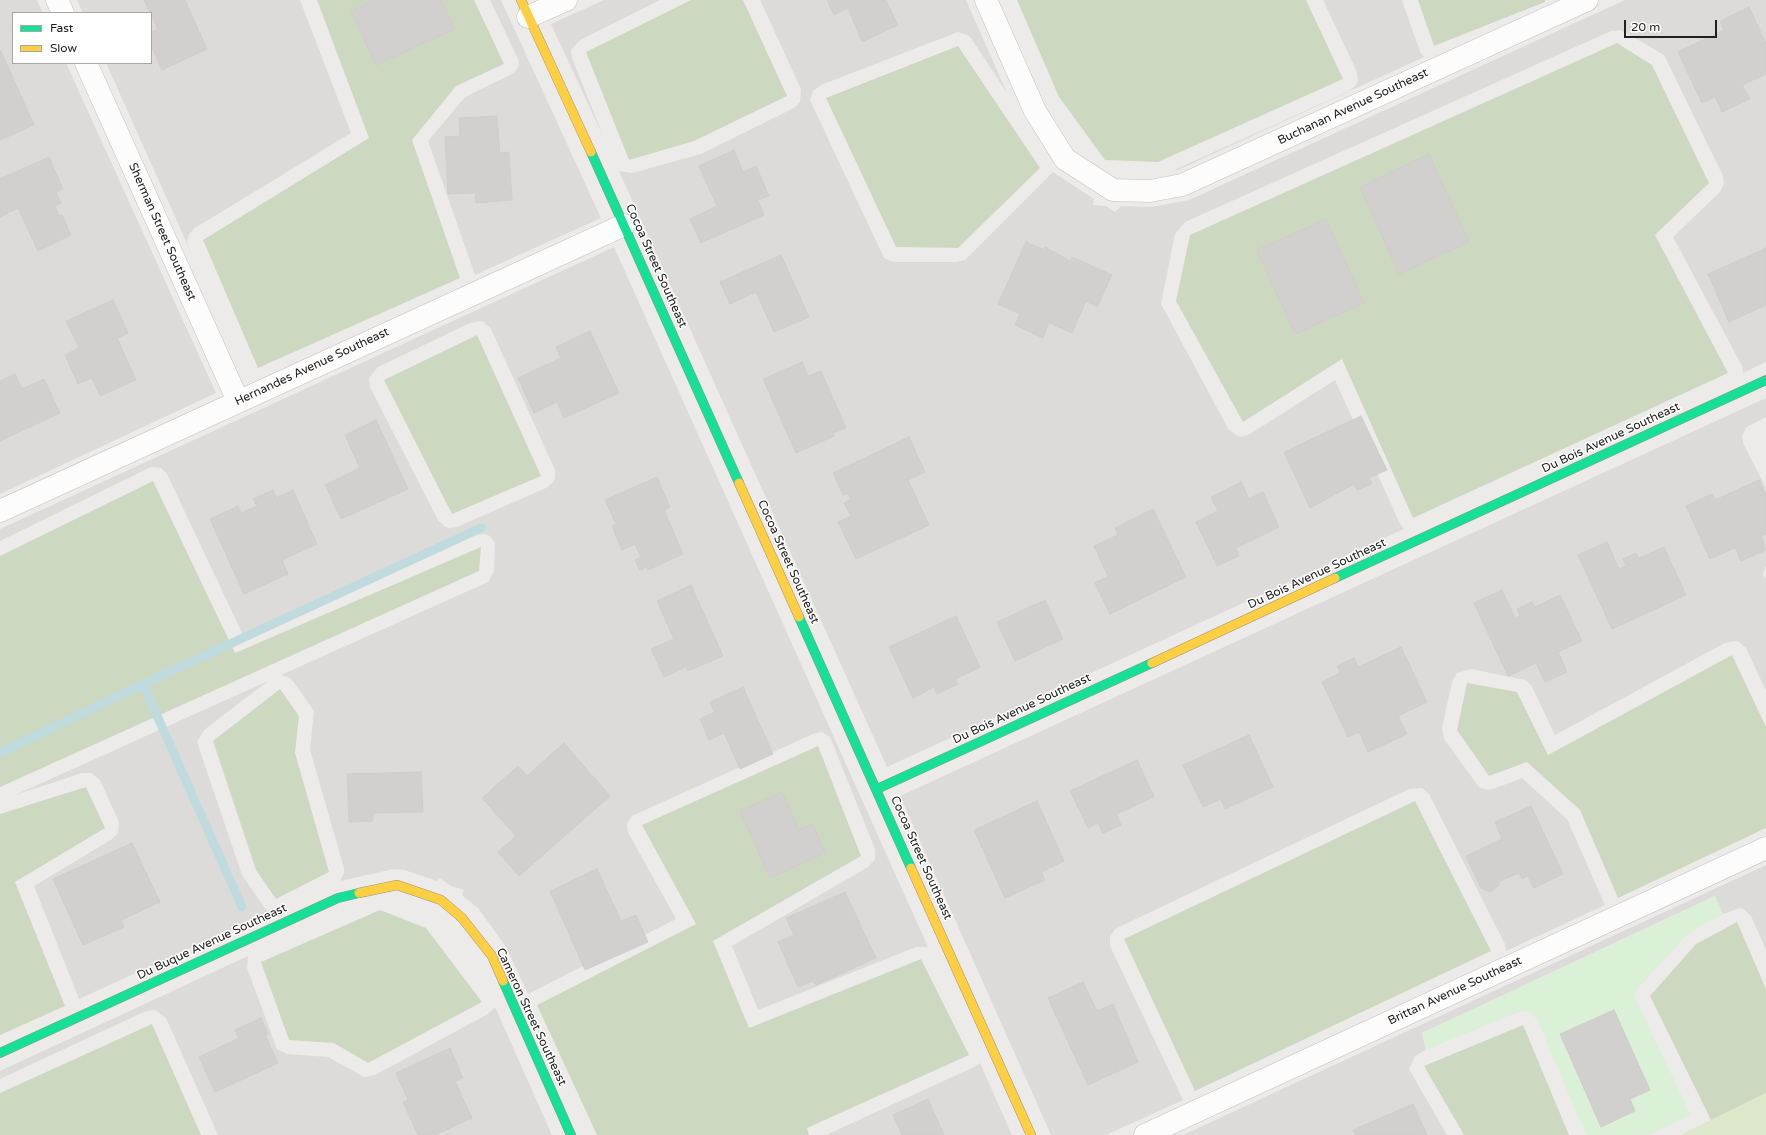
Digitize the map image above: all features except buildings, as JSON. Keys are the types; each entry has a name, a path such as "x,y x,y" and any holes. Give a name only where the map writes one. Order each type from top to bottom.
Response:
{"street":[{"path":"57,0 63,12"},
{"path":"524,9 566,0"},
{"name":"Buchanan Avenue Southeast","path":"986,0 1035,111 1064,159 1113,190 1150,191 1182,185 1587,0"},
{"name":"Cocoa Street Southeast","path":"524,9 624,225 1031,1135"},
{"name":"Sherman Street Southeast","path":"86,64 238,400"},
{"name":"Hernandes Avenue Southeast","path":"0,511 238,400 624,225"},
{"name":"Du Bois Avenue Southeast","path":"877,789 1766,380"},
{"name":"Brittan Avenue Southeast","path":"1145,1135 1766,848"},
{"name":"Du Buque Avenue Southeast","path":"0,1053 338,898 397,885 441,900"},
{"name":"Cameron Street Southeast","path":"441,900 462,918 492,956 571,1135"}],"shaded area":[{"path":"0,0 37,0 43,12 12,12 12,64 66,64 216,393 0,494"},
{"path":"77,0 300,0 351,133 195,228 189,234 187,242 194,259 106,64 152,64 152,12 83,12"},
{"path":"490,0 501,0 601,218 475,275 428,141 465,97 514,73 519,66 519,61"},
{"path":"604,0 660,0 580,40 571,50 572,58 603,136 551,24"},
{"path":"760,0 966,0 1007,93 971,38 958,32 821,85 813,91 810,100 884,258 894,262 956,262 965,260 1053,172 1094,199 1093,205 1106,206 1115,212 1121,206 1151,207 1189,200 1625,0 1766,0 1766,362 1743,373 1742,366 1673,237 1720,192 1724,184 1723,176 1664,55 1621,30 1611,31 1185,222 1175,234 1161,304 1229,430 1241,437 1250,434 1335,380 1400,524 1404,529 887,767 619,171 632,173 701,154 794,108 800,102 801,89"},
{"path":"1323,0 1402,0 1420,52 1424,57 1178,170 1174,170 1349,91 1356,85 1358,81 1357,72"},
{"path":"614,247 928,947 916,947 758,1010 732,946 868,867 875,859 875,849 830,737 822,732 813,734 632,816 627,824 628,832 676,919 528,994 506,947 478,908 462,895 464,890 451,886 440,878 437,881 404,870 394,869 340,881 344,873 344,868 310,750 314,711 293,681 290,678 281,675 488,582 494,571 495,543 490,536 485,534 475,535 243,635 167,474 161,468 151,467 0,541 0,529","holes":["480,321 484,322 491,329 555,470 555,478 546,488 457,527 448,528 438,520 370,387 369,378 378,367 470,323"]},
{"path":"1766,398 1766,417 1747,427 1742,435 1743,443 1766,488 1766,565 1763,574 1766,579 1766,691 1746,648 1739,642 1735,641 1725,643 1555,735 1531,685 1525,680 1471,669 1457,673 1452,682 1442,728 1444,739 1479,787 1488,790 1493,789 1522,778 1567,819 1605,905 1506,951 1505,944 1429,794 1422,788 1409,789 1115,929 1110,937 1110,946 1183,1100 1106,1135 1051,1135 900,796"},
{"path":"268,681 204,730 197,742 242,875 269,912 79,999 34,886 112,839 118,833 119,822 100,780 91,773 82,773 15,795"},
{"path":"1766,865 1766,950 1751,916 1744,909 1740,908 1723,914 1715,896 1422,1033 1426,1050 1415,1056 1409,1069 1447,1135 1183,1135"},
{"path":"248,956 247,968 277,1049 287,1054 328,1057 364,1077 375,1075 488,1014 495,1007 552,1135 218,1135 166,1018 155,1010 146,1011 0,1079 0,1071"},
{"path":"980,1063 1012,1135 826,1135 974,1067"}],"green space":[{"path":"317,0 474,0 504,64 456,86 412,140 460,278 258,368 203,240 369,138"},
{"path":"691,0 743,0 787,96 694,141 629,160 586,52"},
{"path":"1017,0 1306,0 1343,79 1158,162 1105,160 1059,97"},
{"path":"1418,0 1545,0 1545,2 1434,46"},
{"path":"1617,43 1652,65 1709,183 1655,235 1728,373 1413,518 1342,359 1243,422 1176,301 1190,235"},
{"path":"958,46 1040,168 958,248 896,247 826,98"},
{"path":"477,335 541,476 452,514 384,380"},
{"path":"153,481 235,653 481,547 479,571 0,787 0,556"},
{"path":"1732,655 1766,727 1766,828 1618,898 1580,810 1527,762 1489,776 1457,730 1467,683 1517,692 1548,755"},
{"path":"280,689 299,716 295,753 329,872 276,899 256,870 213,741"},
{"path":"818,746 861,856 713,941 749,1028 921,959 969,1055 807,1128 809,1135 597,1135 537,1005 696,924 642,825"},
{"path":"86,787 105,828 15,882 65,1006 0,1035 0,814"},
{"path":"1415,801 1491,951 1195,1091 1124,939"},
{"path":"1715,896 1723,914 1689,933 1638,988 1635,995 1635,999 1691,1115 1649,1135 1586,1135 1537,1019 1527,1011 1518,1012 1426,1050 1422,1033"},
{"path":"380,910 426,928 482,1002 368,1063 334,1043 289,1040 261,962"},
{"path":"1737,922 1766,989 1766,1093 1711,1120 1650,996 1696,944"},
{"path":"152,1024 201,1135 0,1135 0,1093"},
{"path":"1523,1025 1569,1135 1464,1135 1424,1066"},
{"path":"1766,1093 1766,1135 1680,1135"}],"waterway":[{"path":"0,753 143,684 481,528"},
{"path":"143,684 242,907"}],"traffic: fast":[{"path":"591,152 739,483"},
{"path":"1335,578 1766,380"},
{"path":"799,617 911,868"},
{"path":"877,789 1152,663"},
{"path":"0,1053 338,898 359,893"},
{"path":"503,981 571,1135"}],"traffic: slow":[{"path":"521,0 591,152"},
{"path":"739,483 799,617"},
{"path":"1152,663 1335,578"},
{"path":"911,868 1031,1135"},
{"path":"359,893 397,885 441,900 462,918 492,956 503,981"}]}
